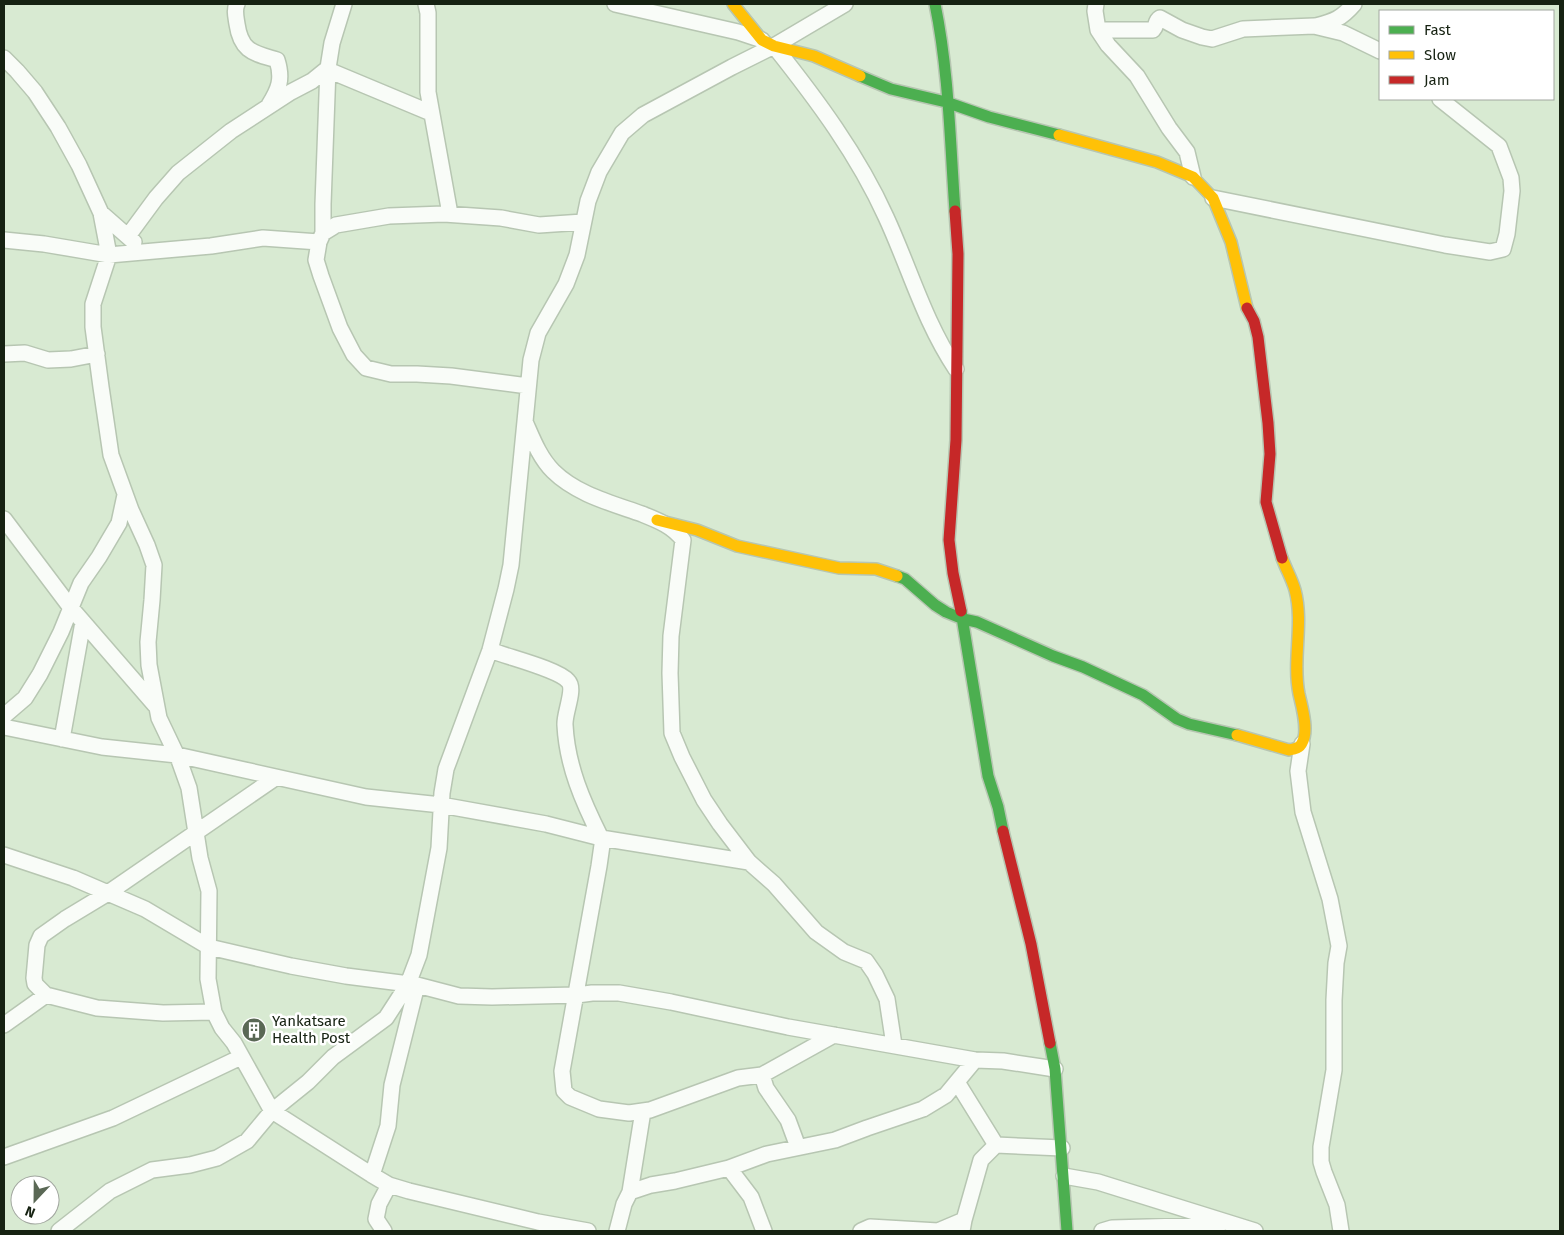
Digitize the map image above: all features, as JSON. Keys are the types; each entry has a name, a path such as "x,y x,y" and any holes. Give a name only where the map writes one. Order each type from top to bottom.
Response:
{"street":[{"path":"236,4 238,34 245,46 256,54 277,60 280,71 278,90 268,106"},
{"path":"344,4 332,43 328,69 321,237 316,260 340,328 354,355 366,368 391,374 451,376 528,386"},
{"path":"426,4 428,13 428,92 450,214"},
{"path":"615,4 738,32 814,56 891,89 946,102 990,118 1084,141 1157,162 1193,177 1213,198 1231,242 1245,305 1254,321 1258,337 1270,454 1266,502 1280,554 1295,591 1299,626 1296,664 1305,717 1304,737 1298,771 1303,812 1330,899 1339,946 1334,1000 1334,1070 1321,1147 1321,1162 1337,1205 1341,1231"},
{"path":"733,4 811,93 859,165 886,217 932,326 943,349 956,369"},
{"path":"372,1175 388,1126 392,1085 439,848 441,805 446,769 490,650 511,565 531,360 538,333 566,284 577,255 588,201 600,172 622,133 643,116 732,67 768,43 845,4"},
{"path":"935,4 940,33 958,254 956,440 949,540 988,776 998,807 1031,944 1055,1069 1067,1231"},
{"path":"1096,4 1095,11 1098,30 1108,45 1137,76 1169,128 1187,152 1193,177"},
{"path":"1314,26 1336,20 1354,4"},
{"path":"1098,30 1153,30 1160,18 1182,30 1212,39 1243,30 1285,26 1314,26 1344,33 1379,50"},
{"path":"4,58 35,92 58,127 79,165 101,213 109,255 94,304 93,327 111,455 154,566 148,642 149,665 159,718 177,755 189,788 200,858 209,891 208,979 214,1012 222,1028 234,1043 272,1111 372,1175 390,1185 409,1191 538,1222 588,1231"},
{"path":"128,236 156,198 178,173 268,106 312,81 328,69"},
{"path":"328,69 431,113"},
{"path":"1213,198 1445,245 1490,252 1503,249 1507,234 1512,191 1511,178 1504,156 1499,146 1441,100"},
{"path":"101,213 145,252"},
{"path":"4,240 44,244 109,255 210,246 263,238 321,237 336,225 389,216 450,214 501,218 539,225 583,222"},
{"path":"4,354 25,353 48,360 97,354"},
{"path":"525,424 536,447 552,470 573,486 657,520 677,532 683,540 670,636 672,733 682,757 704,800 749,862 774,884 816,932 844,952 866,961 887,998 894,1045"},
{"path":"4,716 24,698 40,674 61,632 80,584 119,523 125,495"},
{"path":"4,519 71,608 156,706"},
{"path":"657,520 697,530 737,546 839,568 876,569 905,579 946,612 977,622 1053,656 1083,667 1143,695 1177,719 1189,724 1206,726 1289,750 1297,748 1302,744"},
{"path":"62,739 83,622"},
{"path":"490,650 554,671 568,681 572,688 565,724 570,761 582,800 601,838 599,866 562,1071 564,1091 570,1098 599,1110 629,1113 650,1110 738,1078 762,1075 834,1035"},
{"path":"4,727 102,747 177,755 366,798 441,805 546,824 601,838 749,862"},
{"path":"214,1012 163,1013 97,1008 46,995 35,984 34,978 38,945 41,936 65,919 108,893 275,778"},
{"path":"4,855 73,878 145,909 209,947 346,976 412,984 458,996 492,998 592,993 619,994 671,1002 788,1027 975,1060 1003,1061 1055,1069"},
{"path":"59,1231 110,1191 152,1170 190,1165 216,1158 247,1141 272,1111 308,1082 333,1057 386,1018 412,984"},
{"path":"4,1026 46,995"},
{"path":"4,1157 113,1118 241,1056"},
{"path":"630,1192 651,1185 729,1168 767,1154 836,1140 923,1109 946,1095 975,1060"},
{"path":"762,1075 766,1088 788,1120 798,1147"},
{"path":"957,1082 996,1145"},
{"path":"617,1231 624,1204 630,1192 643,1111"},
{"path":"861,1231 870,1227 938,1231 963,1226 981,1160 996,1145 1062,1148"},
{"path":"729,1168 751,1197 764,1231"},
{"path":"1064,1176 1098,1182 1255,1231"},
{"path":"384,1231 376,1219 379,1204 390,1185"},
{"path":"1102,1231 1112,1228 1231,1224"}],"traffic: fast":[{"path":"935,4 946,81 955,211"},
{"path":"860,76 891,89 946,102 989,117 1059,135"},
{"path":"897,576 905,579 946,612 977,622 1053,656 1083,667 1143,695 1177,719 1189,724 1237,735"},
{"path":"961,611 988,776 1003,831"},
{"path":"1050,1043 1055,1069 1067,1231"}],"traffic: slow":[{"path":"733,4 762,40 774,46 814,56 860,76"},
{"path":"1059,135 1157,162 1193,177 1213,198 1231,242 1247,308"},
{"path":"657,520 697,530 737,546 839,568 876,569 897,576"},
{"path":"1237,735 1289,750 1300,746 1304,738 1304,719 1297,681 1297,603 1294,586 1282,558"}],"traffic: jam":[{"path":"955,211 958,254 956,440 949,540 953,573 961,611"},
{"path":"1247,308 1254,321 1258,337 1268,423 1270,454 1266,502 1282,558"},
{"path":"1003,831 1031,944 1050,1043"}],"place":[{"name":"Yankatsare Health Post","path":"254,1030"}]}
